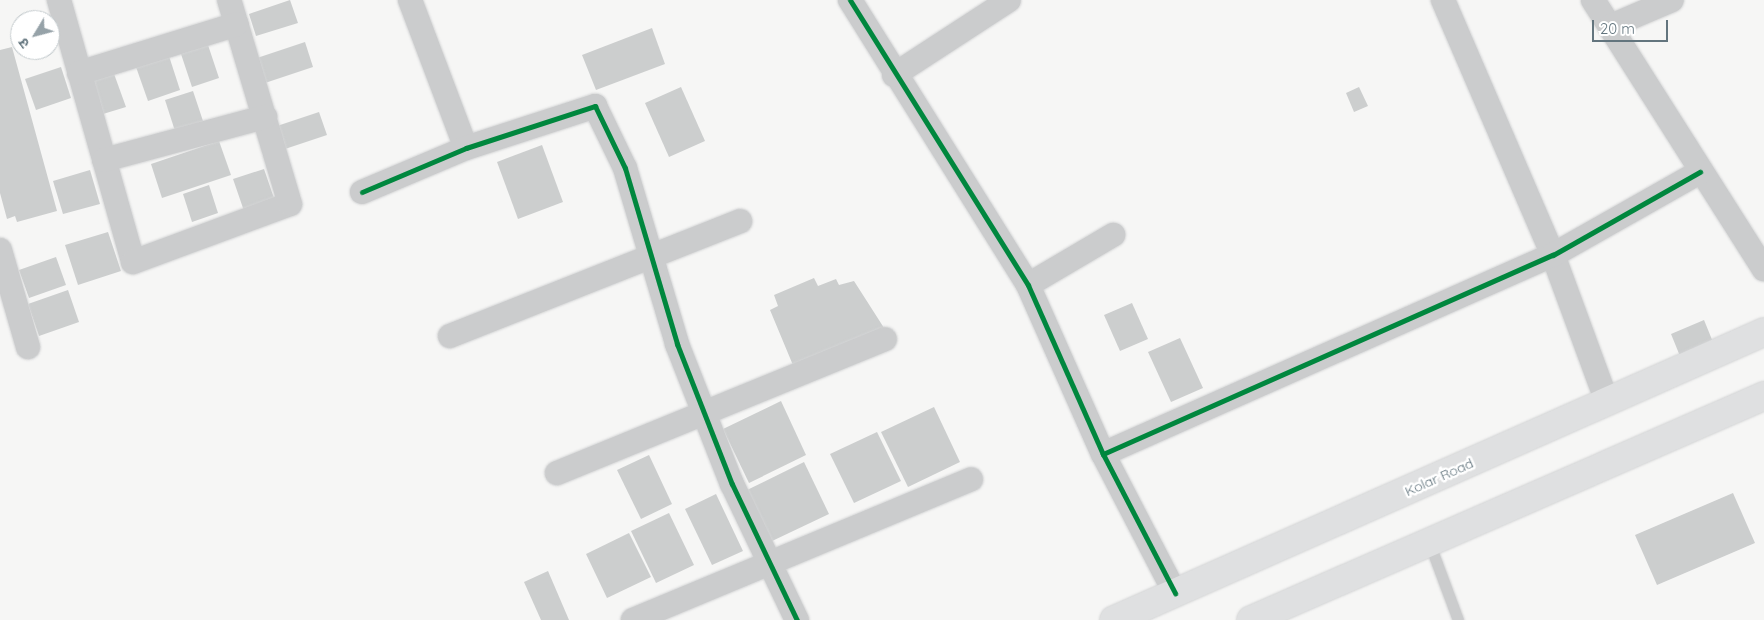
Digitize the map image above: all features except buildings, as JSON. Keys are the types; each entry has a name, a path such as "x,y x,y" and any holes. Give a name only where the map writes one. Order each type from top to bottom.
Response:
{"main road":[{"name":"Kolar Road","path":"1114,620 1764,332"},
{"path":"1251,620 1764,396"}],"street":[{"path":"59,0 133,262 290,204 229,0"},
{"path":"410,0 466,148"},
{"path":"850,0 894,75 1028,285 1103,454 1175,593"},
{"path":"894,75 1009,0"},
{"path":"1443,0 1553,255 1608,402"},
{"path":"1593,0 1611,26 1700,172 1764,269"},
{"path":"1611,26 1672,0"},
{"path":"79,73 237,24"},
{"path":"362,192 466,148 595,106 625,168 652,258 704,413 732,484 797,620"},
{"path":"104,160 265,117"},
{"path":"1103,454 1553,255 1700,172"},
{"path":"450,336 652,258 740,221"},
{"path":"1028,285 1113,235"},
{"path":"0,250 28,347"},
{"path":"557,473 885,338"},
{"path":"633,620 971,479"}],"lane":[{"path":"1429,542 1458,620"}],"cycle path":[{"path":"850,0 1028,285 1103,454 1175,593"},
{"path":"362,192 466,148 595,106 625,168 677,344 732,484 797,620"},
{"path":"1103,454 1553,255 1700,172"}]}
